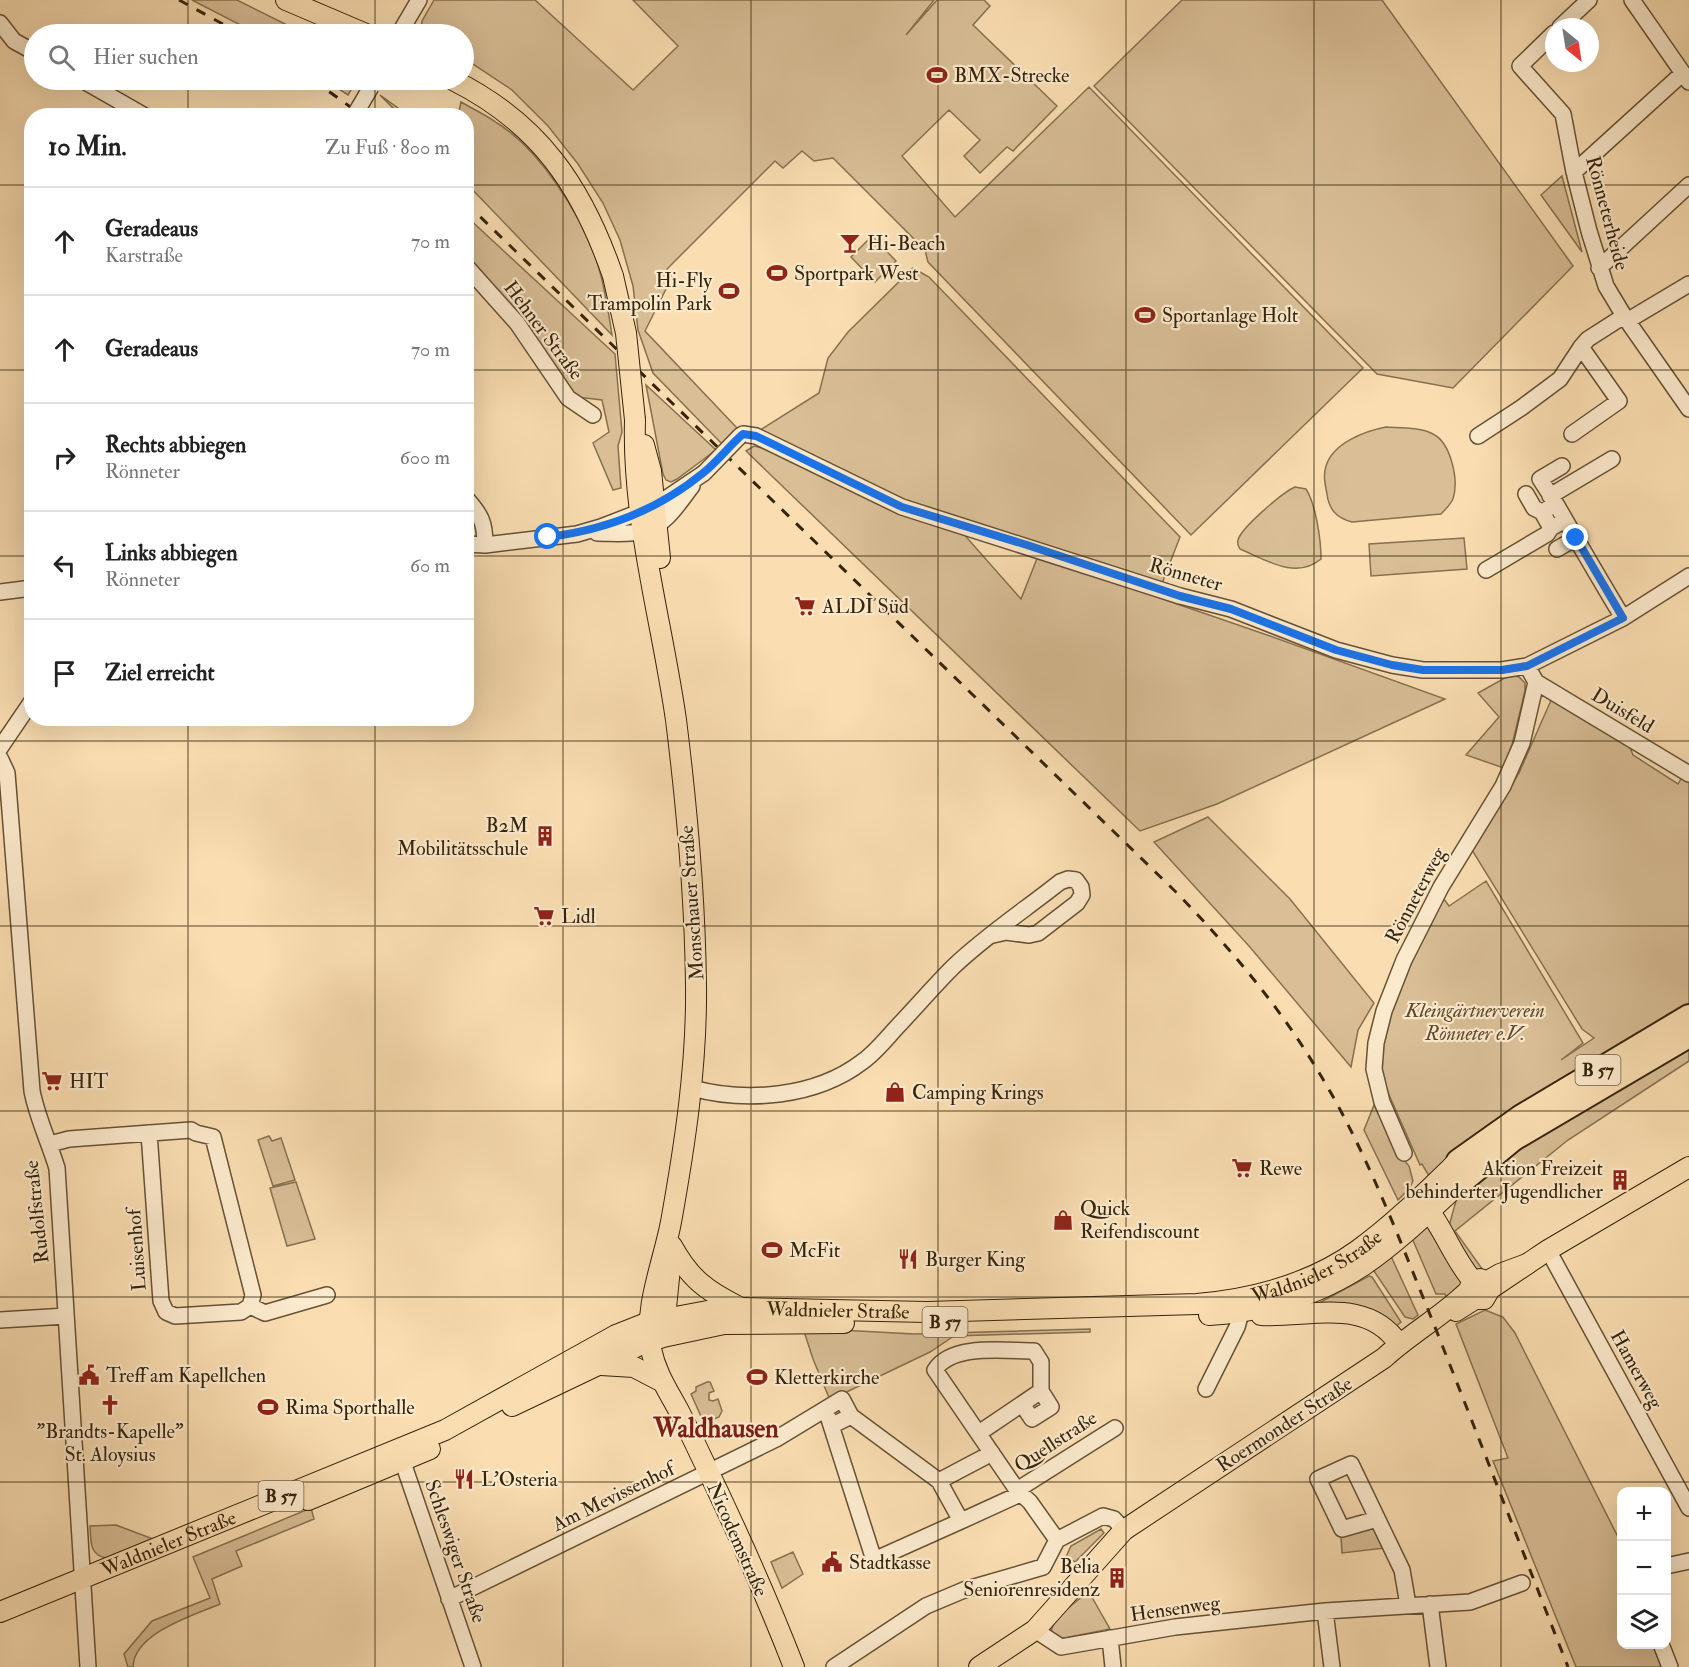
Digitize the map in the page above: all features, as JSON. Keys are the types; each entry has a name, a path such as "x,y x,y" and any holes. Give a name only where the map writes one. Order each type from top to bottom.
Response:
{"highway":[{"name":"Waldnieler Straße","path":"1458,1161 1520,1117 1686,1022"},
{"name":"Waldnieler Straße","path":"1458,1185 1515,1139 1686,1022"}],"main road":[{"path":"286,0 342,24"},
{"name":"Monschauer Straße","path":"470,90 518,121 545,150 578,194 592,221 613,276 626,333 635,439 662,579 676,690 675,719 693,901 696,988 692,1088 657,1329"},
{"name":"Waldnieler Straße","path":"400,1455 616,1335 657,1329 724,1324 939,1322 1241,1313 1270,1306 1324,1287 1365,1264 1424,1204 1458,1161"},
{"name":"Roermonder Straße","path":"979,1667 1035,1630 1124,1530 1384,1358 1399,1344 1442,1315 1452,1313 1500,1274 1527,1264 1689,1167"},
{"path":"1444,1234 1447,1213 1458,1185"},
{"name":"Waldnieler Straße","path":"0,1626 82,1586 400,1455 597,1365 657,1329 718,1309 927,1312 1197,1304 1230,1301 1286,1286 1326,1269 1424,1204 1458,1185"},
{"path":"1424,1204 1464,1271 1479,1289"},
{"path":"671,1236 681,1262 700,1284 742,1308"},
{"path":"1241,1313 1280,1316 1341,1313 1362,1315 1389,1330 1399,1344"},
{"name":"Nicodemstraße","path":"657,1329 661,1381 680,1412 709,1472 794,1667"},
{"name":"Nicodemstraße","path":"657,1329 680,1412"},
{"path":"597,1365 634,1367 661,1381"},
{"name":"Waldnieler Straße","path":"0,1612 82,1586"}],"street":[{"path":"405,24 419,0"},
{"path":"1570,18 1589,0"},
{"path":"1574,172 1686,78 1632,0"},
{"path":"0,23 14,41 24,46"},
{"name":"Rönneterheide","path":"1545,42 1520,66 1563,114 1574,172 1599,268 1606,286 1626,319 1689,409"},
{"path":"100,90 131,108"},
{"path":"358,108 368,90"},
{"path":"1599,268 1689,185"},
{"name":"Hehner Straße","path":"474,275 517,322 568,398 593,416"},
{"path":"1478,436 1560,379 1588,339 1689,284"},
{"path":"1572,434 1619,401 1581,347"},
{"name":"Rönneter","path":"649,519 673,511 704,473 742,435 756,436 902,507 1180,596 1231,609 1336,650 1392,665 1423,670 1502,670 1527,666 1623,618 1689,576"},
{"path":"1542,512 1553,500 1612,459"},
{"path":"1562,466 1540,479 1623,618"},
{"path":"1527,494 1534,508 1542,512 1551,528"},
{"path":"474,507 485,526 485,545"},
{"path":"474,544 582,533 649,519"},
{"path":"1486,570 1547,534 1551,528 1565,520"},
{"path":"1557,549 1576,538"},
{"path":"0,592 24,589"},
{"path":"1527,666 1536,682"},
{"name":"Duisfeld","path":"1536,682 1689,774"},
{"name":"Rönneterweg","path":"1404,1153 1382,1102 1374,1069 1376,1043 1384,1011 1404,960 1441,887 1503,786 1522,743 1536,682"},
{"path":"0,748 24,713"},
{"name":"Rudolfstraße","path":"0,758 7,772 32,1091 34,1105 57,1168 88,1667"},
{"path":"692,1088 726,1094 780,1093 823,1084 842,1076 864,1061 955,965 1060,882 1068,879 1076,880 1081,887 1082,895 1077,903 1038,933 1029,935 1006,932 993,935"},
{"path":"50,1144 69,1139 191,1130 213,1137 253,1295 250,1306"},
{"name":"Luisenhof","path":"148,1133 161,1301 166,1312 175,1316 241,1312 250,1306 265,1313 327,1295"},
{"name":"Hamerweg","path":"1548,1250 1689,1508"},
{"name":"Waldnieler Straße","path":"1206,1389 1237,1327 1241,1313"},
{"path":"0,1320 66,1316"},
{"name":"Quellstraße","path":"979,1433 1022,1404 1032,1419 1051,1407 1041,1391 1041,1362 1034,1351 957,1353 939,1364 935,1370 1019,1492 1030,1502 1057,1540"},
{"path":"851,1416 832,1425 823,1408 842,1399 851,1416 939,1481 961,1521"},
{"name":"Am Mevissenhof","path":"448,1599 777,1439 823,1408"},
{"name":"Quellstraße","path":"832,1425 874,1560 1019,1492 1115,1428"},
{"name":"Quellstraße","path":"939,1481 992,1453"},
{"name":"Schleswiger Straße","path":"400,1455 473,1667"},
{"path":"834,1667 926,1606 964,1590 1042,1567 1057,1540 1103,1516 1114,1519 1124,1530"},
{"path":"1377,1519 1401,1570 1408,1605"},
{"path":"1671,1565 1689,1561"},
{"name":"Hensenweg","path":"1035,1630 1061,1647 1175,1627 1325,1611 1470,1602 1522,1583"},
{"path":"1430,1604 1438,1667"},
{"path":"1325,1611 1332,1667"},
{"path":"1110,1638 1113,1667"},
{"path":"1663,1649 1670,1667"}],"green space":[{"path":"192,0 237,0 285,24 239,24"},
{"name":"Sportanlage Holt","path":"434,0 535,0 633,90 678,46 633,0 934,0 906,35 937,0 984,0 990,6 973,25 1057,106 1013,151 1007,147 980,173 964,156 980,140 949,110 902,156 955,217 1089,87 1363,368 1191,535 928,262 925,250 833,158 814,161 802,151 783,168 775,161 667,269 672,277 645,331 737,428 722,444 653,373 638,330 633,286 620,240 603,203 578,164 548,126 512,90 474,65 474,24 422,24"},
{"path":"1182,0 1382,0 1573,266 1453,388 1377,374 1094,86"},
{"path":"340,90 351,90 348,95"},
{"path":"380,95 398,108 393,108"},
{"path":"461,102 472,108 460,108"},
{"path":"474,109 513,134 543,165 569,203 596,259 604,287 612,335 474,191"},
{"path":"1562,176 1582,252 1541,195"},
{"path":"474,223 615,354 622,432 618,446 621,488 613,490 593,443 609,432 602,400 577,397 525,324 474,265"},
{"path":"872,236 896,261 875,282 851,257"},
{"path":"913,268 929,277 1180,537 1161,586 886,495 757,432 819,393 828,358 848,332"},
{"path":"646,385 716,450 671,482 666,480 663,474"},
{"path":"1386,427 1422,430 1433,434 1445,445 1454,472 1455,491 1452,501 1441,514 1352,522 1338,516 1332,509 1324,476 1330,458 1335,451 1351,439"},
{"path":"754,446 774,451 961,531 1021,599 1038,556 1445,699 1217,804 1140,831 746,451"},
{"path":"1295,487 1306,489 1313,504 1321,559 1301,568 1291,568 1270,563 1240,549 1238,540 1246,527 1272,503"},
{"path":"1464,538 1467,569 1371,576 1369,544"},
{"path":"1510,675 1519,677 1525,683 1525,691 1504,768 1466,755 1499,717 1478,693"},
{"name":"Kleingärtnerverein Rönneter e.V.","path":"1552,698 1629,745 1633,755 1678,784 1682,777 1689,781 1689,1005 1429,1176 1422,1164 1420,1165 1386,1088 1380,1063 1382,1030 1441,895 1449,906 1486,881 1583,1043 1561,1060 1594,1038 1582,1029 1472,850 1519,773"},
{"path":"1208,817 1290,899 1374,1003 1358,1030 1351,1067 1249,946 1154,842"},
{"path":"1689,1044 1689,1061 1568,1140 1455,1231 1485,1273 1470,1266 1449,1226 1456,1201 1464,1187 1502,1157"},
{"path":"1374,1105 1398,1153 1409,1166 1413,1181 1409,1189 1398,1200 1364,1130"},
{"path":"269,1136 272,1141 281,1138 295,1180 273,1186 258,1140"},
{"path":"296,1182 315,1239 287,1246 270,1188"},
{"path":"1432,1220 1467,1281 1457,1291 1446,1297 1445,1294 1436,1294 1412,1238"},
{"path":"1390,1254 1418,1315 1413,1319 1405,1317 1372,1268"},
{"path":"1369,1276 1372,1277 1401,1322 1394,1328 1317,1304"},
{"path":"1485,1310 1503,1317 1515,1333 1617,1535 1617,1649 1657,1649 1664,1667 1576,1667 1493,1461 1508,1458 1456,1324"},
{"path":"803,1328 914,1334 1090,1329 1090,1332 954,1336 930,1352 830,1400"},
{"path":"710,1382 714,1391 709,1393 709,1400 718,1399 722,1411 719,1417 704,1423 691,1394 696,1391 696,1387"},
{"path":"311,1508 314,1519 236,1551 242,1566 212,1579 220,1604 181,1620 154,1635 143,1644 136,1655 133,1667 128,1667 124,1654 152,1621 210,1598 193,1557"},
{"path":"116,1525 153,1539 106,1558 96,1554 92,1546 90,1526"},
{"path":"1371,1528 1375,1529 1385,1548 1342,1553 1341,1537"},
{"path":"1101,1529 1104,1533 1075,1562 1066,1557 1071,1546"},
{"path":"793,1552 803,1574 782,1588 771,1562"},
{"path":"1089,1592 1110,1629 1060,1640 1051,1633 1055,1621"}],"railway":[{"path":"179,0 223,24"},
{"path":"327,90 352,108"},
{"path":"474,211 1177,893 1215,933 1268,997 1315,1066 1364,1157 1431,1317 1568,1667"}],"place":[{"name":"BMX-Strecke","path":"937,75"},
{"name":"Hi-Beach","path":"850,243"},
{"name":"Sportpark West","path":"777,273"},
{"name":"Hi-Fly Trampolin Park","path":"729,291"},
{"name":"Sportanlage Holt","path":"1145,315"},
{"name":"ALDI Süd","path":"805,606"},
{"name":"B2M Mobilitätsschule","path":"545,836"},
{"name":"Lidl","path":"544,916"},
{"name":"HIT","path":"52,1081"},
{"name":"Camping Krings","path":"895,1092"},
{"name":"Rewe","path":"1242,1168"},
{"name":"Aktion Freizeit behinderter Jugendlicher","path":"1620,1180"},
{"name":"Quick Reifendiscount","path":"1063,1220"},
{"name":"McFit","path":"772,1250"},
{"name":"Burger King","path":"908,1259"},
{"name":"Treff am Kapellchen","path":"89,1375"},
{"name":"Kletterkirche","path":"757,1377"},
{"name":"\"Brandts-Kapelle\" St. Aloysius","path":"110,1405"},
{"name":"Rima Sporthalle","path":"268,1407"},
{"name":"L'Osteria","path":"464,1479"},
{"name":"Stadtkasse","path":"832,1562"},
{"name":"Belia Seniorenresidenz","path":"1117,1578"}],"district":[{"name":"Waldhausen","path":"716,1428"}],"route":[{"path":"548,537 582,533 655,506 704,473 743,434 756,436 902,507 1027,545 1180,596 1231,609 1336,650 1392,665 1423,670 1502,670 1527,666 1623,618 1576,538"}]}
